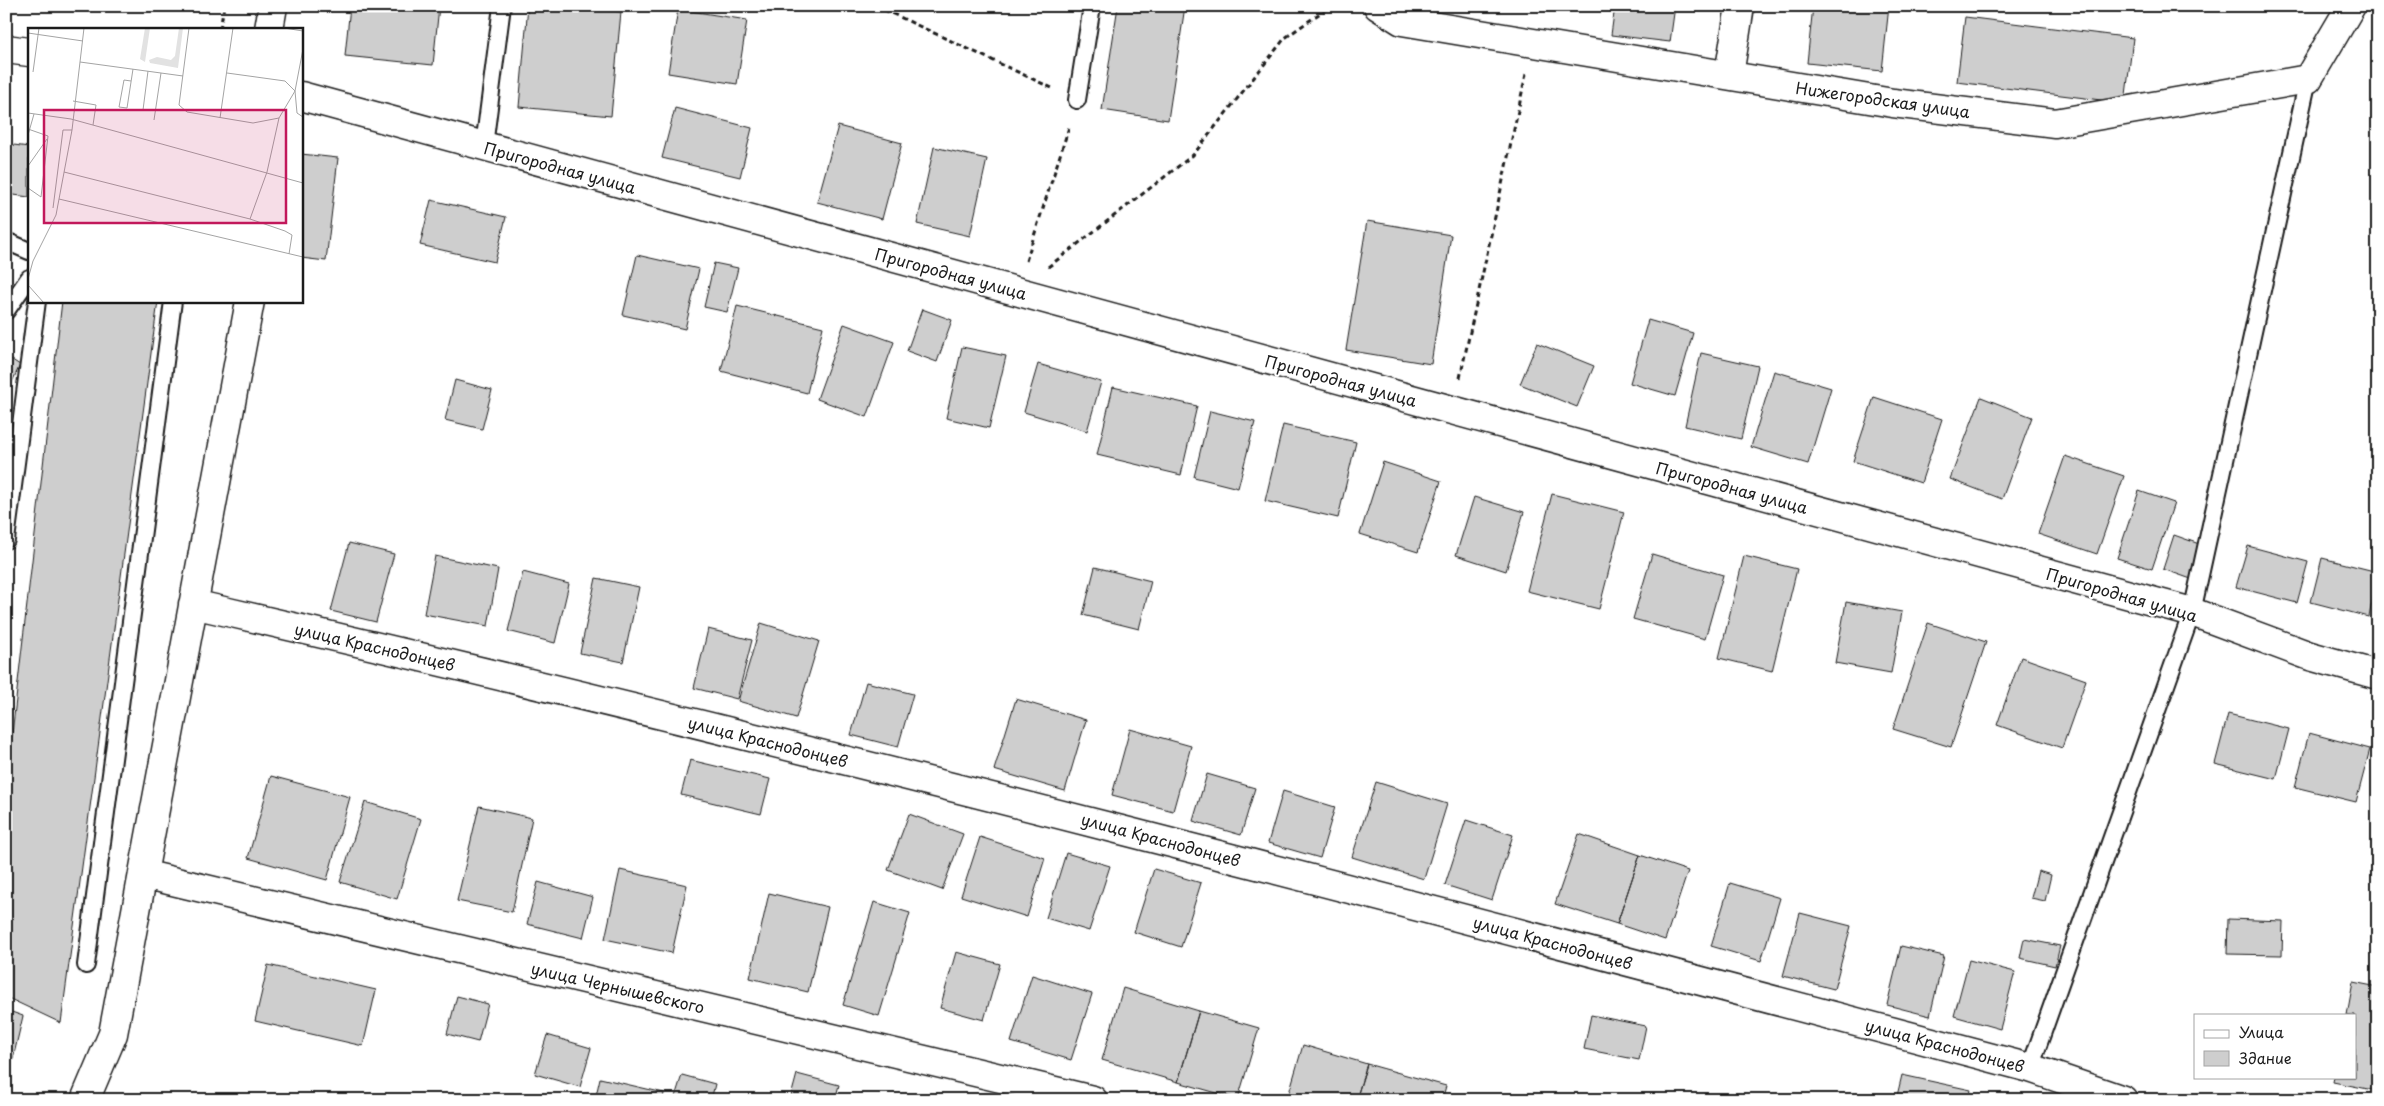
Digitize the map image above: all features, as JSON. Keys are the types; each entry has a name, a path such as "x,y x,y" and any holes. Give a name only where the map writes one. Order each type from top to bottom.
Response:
{"street":[{"path":"269,28 273,6"},
{"name":"Нижегородская улица","path":"1378,6 1402,21 1893,103 2055,123 2308,79"},
{"path":"1729,75 1740,6"},
{"path":"2308,79 2351,6"},
{"path":"6,49 28,52"},
{"name":"Пригородная улица","path":"302,96 2192,612 2310,656 2378,675"},
{"path":"84,1100 113,1034 250,302"},
{"name":"улица Краснодонцев","path":"193,604 469,667 1040,808 2030,1068 2123,1100"},
{"name":"улица Чернышевского","path":"143,874 1093,1100"}],"lane":[{"path":"484,146 502,6"},
{"path":"1077,100 1092,6"},
{"path":"2030,1068 2192,612 2308,79"},
{"path":"6,240 28,251"},
{"path":"6,311 28,279"},
{"path":"6,540 37,302"},
{"path":"86,965 173,302"}],"path":[{"path":"220,28 224,6"},
{"path":"876,6 1077,100 1017,291"},
{"path":"1017,291 1193,154 1285,38 1330,6"},
{"path":"1453,411 1532,42"}],"building":[{"path":"350,6 439,6 433,65 345,56"},
{"path":"528,6 559,6 621,12 611,116 519,107"},
{"path":"1118,6 1185,6 1168,120 1102,110"},
{"path":"1615,6 1675,6 1670,42 1611,35"},
{"path":"1813,6 1889,6 1882,71 1807,63"},
{"path":"678,9 747,20 737,84 668,73"},
{"path":"1965,17 2133,38 2125,103 1957,82"},
{"path":"675,108 752,128 740,177 662,158"},
{"path":"838,126 902,143 882,219 817,202"},
{"path":"6,144 28,147 28,197 6,194"},
{"path":"934,147 987,159 970,236 917,224"},
{"path":"302,154 338,158 326,261 302,258"},
{"path":"431,200 506,217 495,262 420,245"},
{"path":"1367,221 1451,235 1431,364 1346,350"},
{"path":"637,255 699,269 685,329 623,315"},
{"path":"714,263 738,268 727,312 704,307"},
{"path":"62,302 158,302 61,1023 6,997 6,786"},
{"path":"737,306 823,327 807,393 721,371"},
{"path":"922,309 952,320 937,362 907,351"},
{"path":"1648,320 1693,333 1675,396 1630,383"},
{"path":"844,324 894,342 867,417 817,399"},
{"path":"1537,343 1594,366 1577,407 1520,384"},
{"path":"962,347 1006,356 989,428 946,418"},
{"path":"1701,353 1758,366 1741,439 1685,426"},
{"path":"6,356 20,365 6,395"},
{"path":"1038,364 1101,382 1087,431 1024,412"},
{"path":"1774,371 1831,388 1808,464 1751,447"},
{"path":"455,380 492,390 482,429 445,420"},
{"path":"1113,387 1197,406 1181,475 1097,455"},
{"path":"1874,397 1942,419 1921,483 1853,461"},
{"path":"1981,397 2032,417 2002,499 1950,479"},
{"path":"1210,411 1255,422 1238,488 1194,477"},
{"path":"1283,425 1356,442 1338,518 1265,501"},
{"path":"2065,456 2124,476 2097,554 2038,534"},
{"path":"1383,462 1441,481 1418,552 1360,534"},
{"path":"2139,491 2174,503 2152,569 2117,558"},
{"path":"1552,494 1624,512 1599,609 1527,591"},
{"path":"1474,497 1524,512 1506,571 1456,555"},
{"path":"2174,535 2202,545 2191,579 2163,569"},
{"path":"349,543 394,554 376,622 331,611"},
{"path":"2248,546 2308,562 2297,603 2236,587"},
{"path":"1652,554 1723,575 1705,639 1633,619"},
{"path":"435,556 498,569 488,626 424,614"},
{"path":"1744,556 1797,569 1772,671 1719,658"},
{"path":"2322,558 2378,572 2369,617 2311,602"},
{"path":"1095,567 1151,581 1139,629 1083,615"},
{"path":"523,572 569,584 555,643 508,631"},
{"path":"596,578 639,587 623,662 580,653"},
{"path":"1846,602 1902,612 1891,673 1835,663"},
{"path":"761,623 819,641 796,718 738,701"},
{"path":"1928,623 1986,642 1951,747 1893,729"},
{"path":"708,629 752,640 737,699 694,688"},
{"path":"2021,657 2086,680 2062,748 1997,725"},
{"path":"866,682 913,694 898,747 851,735"},
{"path":"1016,699 1086,720 1065,791 994,770"},
{"path":"2228,714 2289,729 2276,779 2215,764"},
{"path":"1130,729 1191,746 1173,811 1112,795"},
{"path":"2309,733 2370,749 2356,802 2295,787"},
{"path":"690,760 770,779 761,814 681,795"},
{"path":"1207,774 1255,788 1241,835 1193,821"},
{"path":"271,776 350,797 327,880 248,858"},
{"path":"1376,782 1447,804 1424,879 1352,857"},
{"path":"1283,791 1335,807 1320,858 1268,843"},
{"path":"365,802 421,819 397,899 340,882"},
{"path":"479,806 532,818 512,912 457,901"},
{"path":"909,814 963,834 942,890 888,870"},
{"path":"1466,820 1513,835 1492,900 1445,885"},
{"path":"1579,834 1640,855 1617,924 1555,904"},
{"path":"980,837 1045,858 1027,917 961,896"},
{"path":"1066,853 1110,866 1089,931 1046,918"},
{"path":"1640,855 1688,871 1665,940 1617,924"},
{"path":"1154,869 1201,883 1181,947 1134,932"},
{"path":"620,870 687,885 672,953 605,939"},
{"path":"2038,871 2051,875 2045,901 2031,898"},
{"path":"538,882 593,897 583,938 527,924"},
{"path":"1730,883 1780,898 1761,961 1711,946"},
{"path":"769,893 828,907 808,992 750,978"},
{"path":"874,902 910,913 879,1016 843,1005"},
{"path":"1800,913 1851,926 1834,989 1783,976"},
{"path":"2228,919 2283,921 2282,955 2227,954"},
{"path":"2024,939 2060,946 2055,966 2020,958"},
{"path":"1901,946 1944,956 1930,1016 1887,1005"},
{"path":"956,952 1000,964 984,1020 940,1008"},
{"path":"1969,960 2015,972 2000,1029 1954,1016"},
{"path":"268,965 376,990 363,1046 255,1021"},
{"path":"1032,975 1092,994 1071,1060 1011,1042"},
{"path":"2353,982 2378,987 2378,1091 2333,1082 2334,1078 2356,1078 2356,1014 2347,1014"},
{"path":"1123,988 1199,1011 1178,1082 1102,1060"},
{"path":"457,996 488,1004 478,1042 447,1034"},
{"path":"6,1010 23,1016 6,1088"},
{"path":"1199,1011 1259,1028 1238,1099 1178,1082"},
{"path":"1591,1015 1646,1026 1639,1060 1584,1049"},
{"path":"547,1035 591,1048 580,1087 535,1074"},
{"path":"1303,1045 1367,1064 1356,1100 1287,1100"},
{"path":"1367,1064 1446,1086 1442,1100 1356,1100"},
{"path":"797,1074 839,1085 835,1100 790,1100"},
{"path":"682,1075 715,1084 711,1100 674,1100"},
{"path":"1902,1075 1971,1090 1968,1100 1896,1100"},
{"path":"600,1078 664,1093 663,1100 595,1100"}]}
